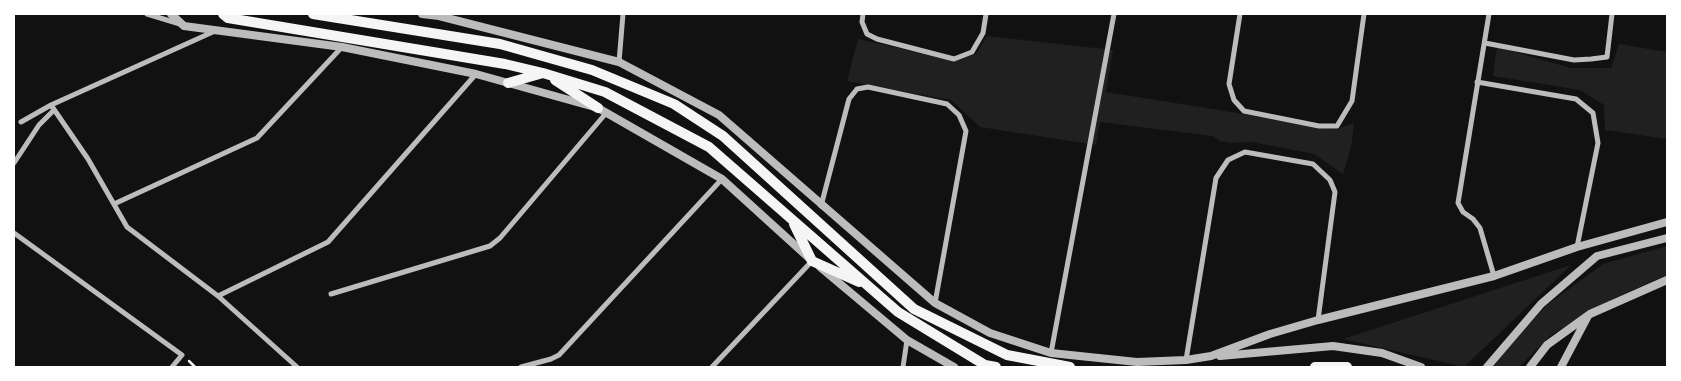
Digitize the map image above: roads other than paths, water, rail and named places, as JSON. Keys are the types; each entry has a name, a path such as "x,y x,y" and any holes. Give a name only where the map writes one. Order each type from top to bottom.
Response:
{"highway":[{"path":"223,14 228,18 505,64 543,73 605,92 709,147 898,312 985,365 996,367"},
{"path":"313,14 500,44 592,70 674,104 723,136 914,308 1007,356 1070,367"},
{"path":"508,83 543,73 603,110"},
{"path":"792,219 812,261 870,287"},
{"path":"1315,367 1347,367"}],"street":[{"path":"147,14 184,26 342,47 476,74 603,110 722,179 812,261 907,340 954,367"},
{"path":"172,14 184,26"},
{"path":"422,14 439,16 619,62 719,115 821,206 935,303 990,333 1051,353 1137,362 1186,360 1211,356 1333,346 1382,353 1421,367"},
{"path":"619,62 623,14"},
{"path":"863,14 862,22 866,34 877,39 954,59 972,52 983,33 986,14"},
{"path":"1051,353 1114,14"},
{"path":"1240,14 1229,84 1234,100 1244,111 1320,126 1337,126 1352,101 1364,14"},
{"path":"1489,14 1458,203 1480,228 1494,276"},
{"path":"1484,43 1574,60 1591,60 1607,57 1612,14"},
{"path":"21,122 217,30"},
{"path":"114,204 257,138 342,47"},
{"path":"218,296 328,242 476,74"},
{"path":"1477,82 1576,99 1593,113 1598,144 1577,247"},
{"path":"821,206 849,99 857,89 868,87 947,104 959,115 966,130 935,303"},
{"path":"14,163 39,125 53,108"},
{"path":"53,108 88,159 127,227 218,296 296,367"},
{"path":"331,294 490,246 500,238 603,110"},
{"path":"1186,360 1216,178 1228,160 1245,152 1313,164 1330,180 1335,192 1318,320"},
{"path":"521,367 559,355 722,179"},
{"path":"1211,356 1270,334 1318,320 1494,276 1577,247 1667,222"},
{"path":"14,233 182,355 172,367"},
{"path":"1486,367 1540,304 1597,256 1667,238"},
{"path":"712,367 812,261"},
{"path":"1530,367 1547,345 1590,314 1667,280"},
{"path":"1560,367 1590,314"},
{"path":"903,367 907,340"}]}
